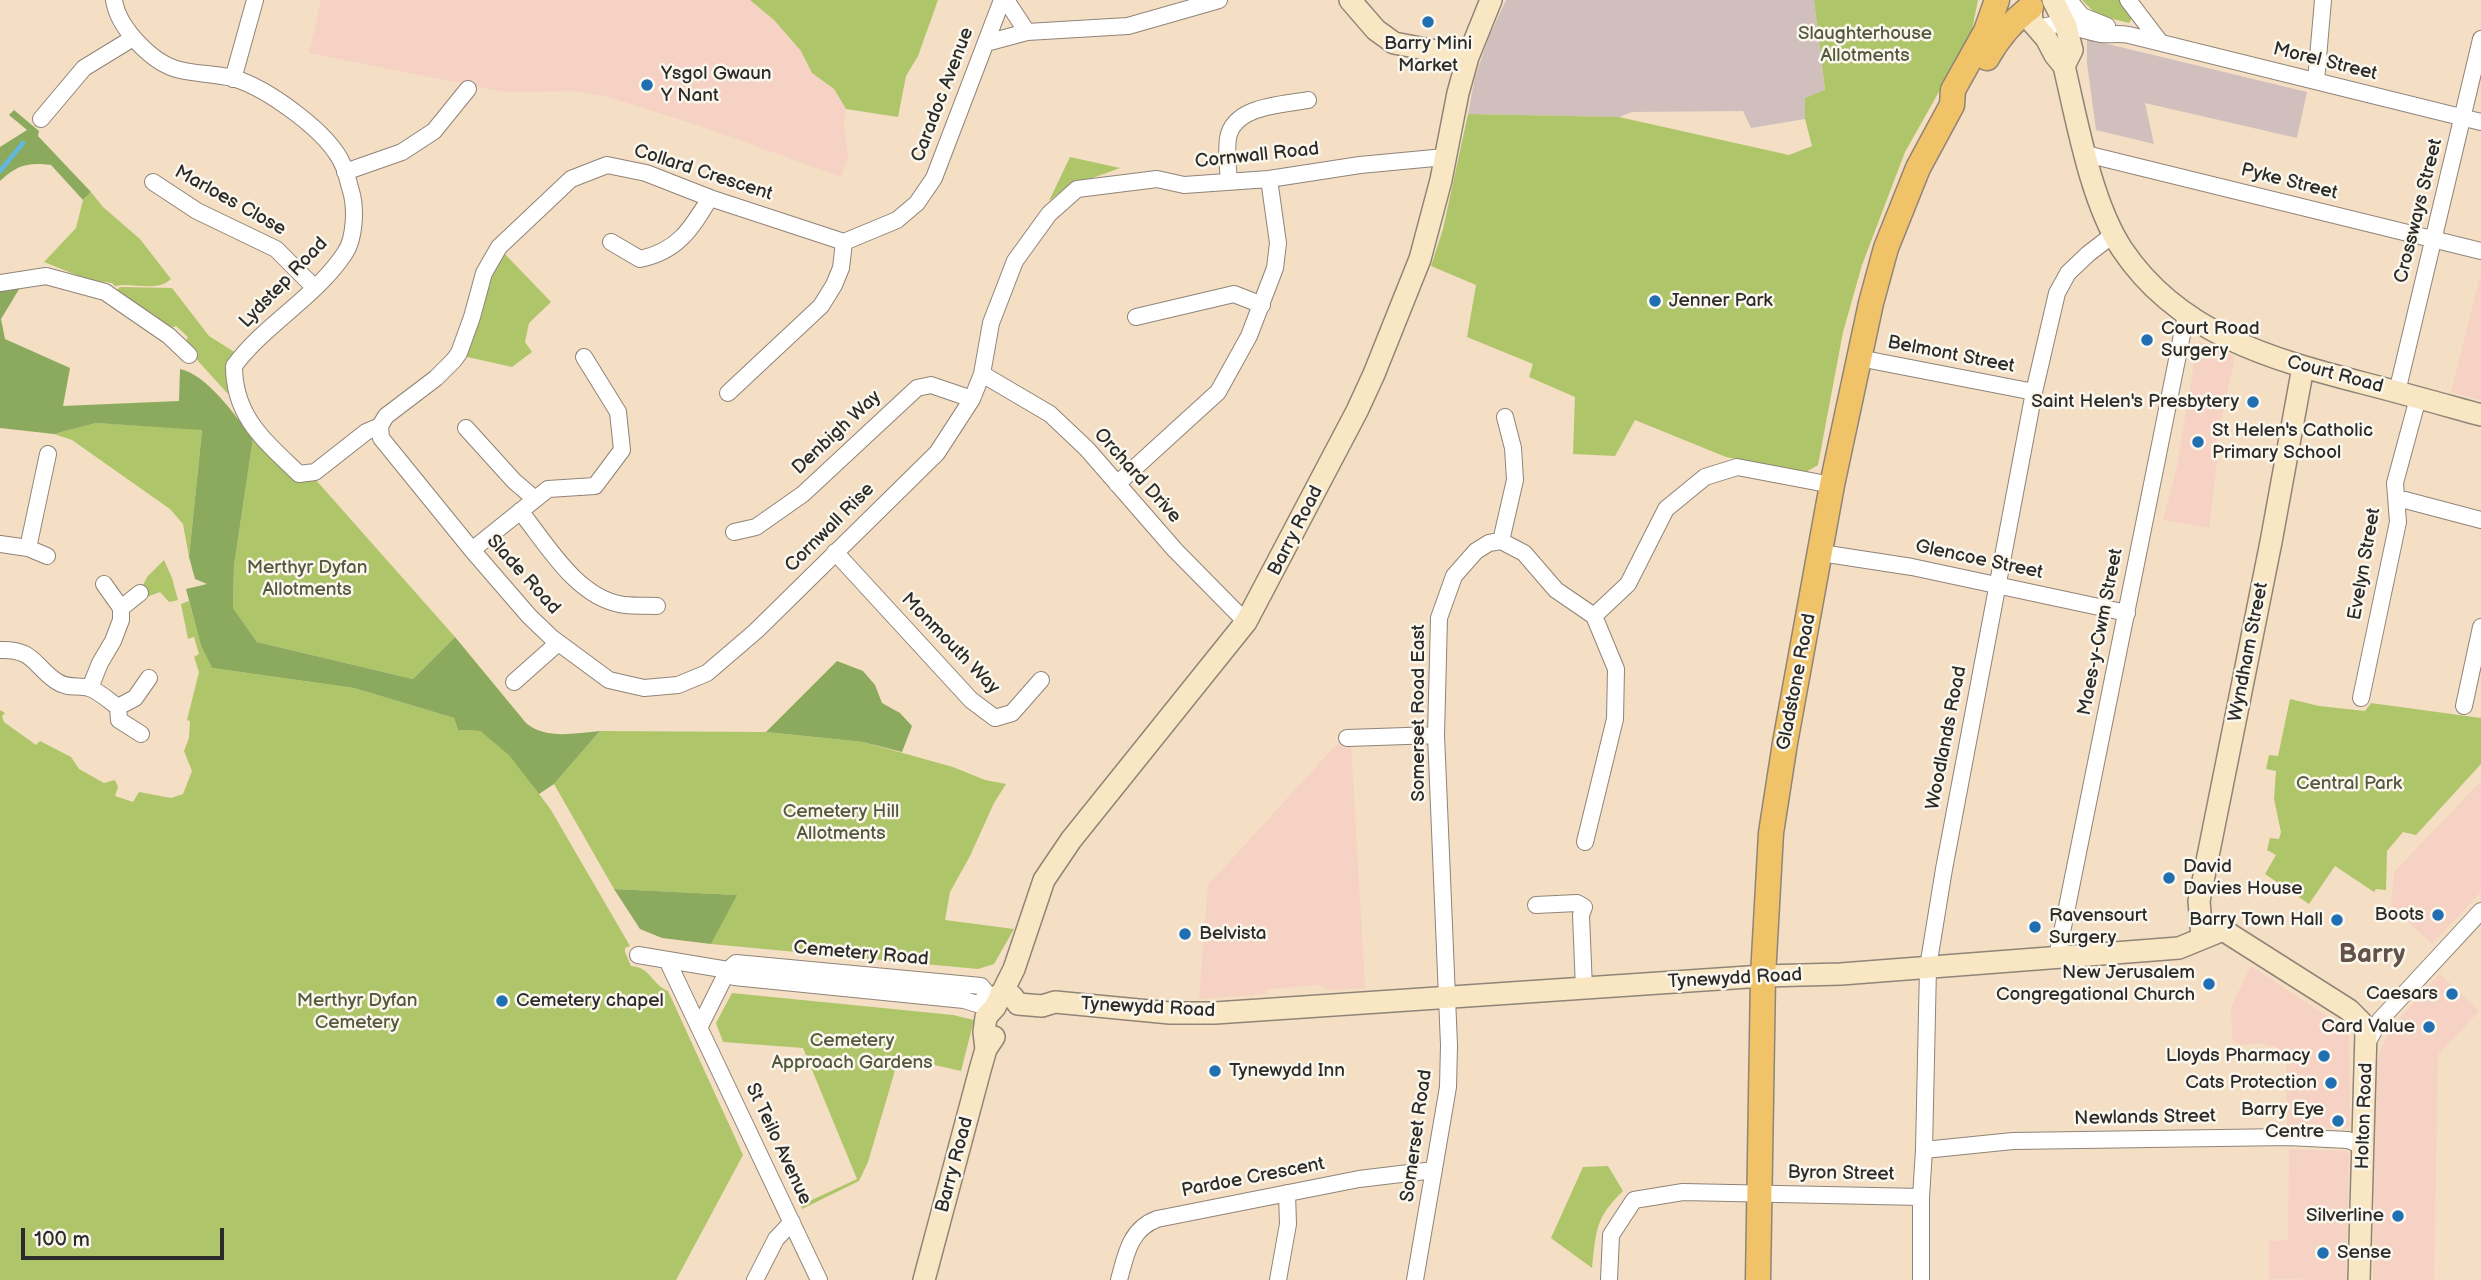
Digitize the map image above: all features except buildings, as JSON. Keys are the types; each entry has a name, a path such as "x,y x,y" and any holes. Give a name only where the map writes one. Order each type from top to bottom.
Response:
{"main road":[{"name":"Gladstone Road","path":"1758,1280 1763,976 1771,833 1832,485 1877,281 1895,223 1918,168 1952,105 1953,90 1986,31 1997,0"},
{"name":"Gladstone Road","path":"1952,105 1966,95 2001,36 2018,17 2038,7"}],"street":[{"name":"Lydstep Road","path":"114,0 133,38 155,58 177,70 233,79 265,93 296,112 343,163 353,197 353,227 346,251 315,288 234,366 234,386 247,421 299,474 314,472"},
{"path":"233,79 255,0"},
{"path":"1004,0 1027,32"},
{"name":"Caradoc Avenue","path":"844,242 897,220 917,203 934,178 972,73 1004,0"},
{"path":"986,43 1027,32 1128,26 1219,0"},
{"path":"1350,0 1385,39 1468,57"},
{"name":"Barry Road","path":"924,1280 986,1049 986,1017 1014,969 1044,880 1055,861 1246,622 1275,570 1374,374 1420,259 1446,157 1458,93 1468,57 1491,0"},
{"name":"Morel Street","path":"2065,0 2082,16 2114,32 2481,122"},
{"path":"2128,0 2160,43"},
{"path":"2316,81 2323,0"},
{"name":"Court Road","path":"2038,7 2066,26 2072,50 2064,66"},
{"name":"Court Road","path":"2038,7 2064,66 2099,199 2114,234 2132,262 2163,295 2186,315 2252,350 2303,368 2481,415"},
{"name":"Morel Street","path":"2066,26 2105,35 2114,32"},
{"path":"41,119 84,68 133,38"},
{"name":"Crossways Street","path":"2397,392 2481,39"},
{"path":"345,172 402,152 434,131 468,89"},
{"path":"1229,182 1228,139 1231,127 1246,114 1262,108 1308,100"},
{"name":"Pyke Street","path":"2086,154 2481,251"},
{"name":"Cornwall Road","path":"982,374 991,323 1015,261 1049,214 1077,190 1157,178 1184,185 1269,179 1360,165 1446,157"},
{"name":"Collard Crescent","path":"314,472 366,432 380,426 386,416 436,378 454,360 472,317 484,273 499,247 571,179 607,165 646,173 710,198 844,242"},
{"path":"1117,484 1218,392 1249,336 1275,268 1278,243 1269,179"},
{"name":"Marloes Close","path":"153,182 197,211 276,249 315,288"},
{"path":"611,242 640,259 660,255 687,234 710,198"},
{"name":"Woodlands Road","path":"1921,1280 1928,967 1944,869 2035,392 2057,293 2068,273 2114,234"},
{"path":"728,393 821,306 841,268 844,242"},
{"path":"0,283 46,276 105,292 169,336 189,355"},
{"path":"1136,317 1234,294 1262,305"},
{"name":"Maes-y-Cwm Street","path":"2057,957 2186,315"},
{"path":"472,550 548,489 595,486 622,450 618,412 584,358"},
{"name":"Belmont Street","path":"1859,358 2035,392"},
{"name":"Wyndham Street","path":"2202,937 2200,894 2269,556 2303,368"},
{"name":"Orchard Drive","path":"982,374 1050,414 1087,450 1193,569 1246,622"},
{"name":"Cornwall Rise","path":"678,685 707,673 756,631 937,453 972,399 982,374"},
{"name":"Denbigh Way","path":"734,532 756,527 803,494 917,388 931,385 972,399"},
{"name":"Evelyn Street","path":"2361,698 2398,522 2395,483 2418,398"},
{"path":"1505,417 1513,448 1515,480 1501,541 1524,553 1556,590 1594,617 1616,669 1615,719 1585,842"},
{"name":"Slade Road","path":"380,426 382,438 472,550 529,615 558,643 609,680 644,688 678,685"},
{"path":"466,428 514,481 535,499"},
{"path":"28,548 48,454"},
{"path":"1594,617 1628,584 1666,509 1705,477 1737,467 1832,485"},
{"path":"2397,502 2405,500 2481,520"},
{"path":"520,511 570,572 592,593 618,604 657,606"},
{"name":"Somerset Road East","path":"1447,998 1436,735 1439,618 1454,576 1476,551 1489,543 1501,541"},
{"path":"0,544 28,548 47,556"},
{"name":"Monmouth Way","path":"835,552 971,700 995,718 1012,713 1041,680"},
{"name":"Glencoe Street","path":"1821,553 1912,567 2127,613"},
{"path":"90,688 121,620 121,608 104,584"},
{"path":"121,608 141,593"},
{"path":"2464,706 2481,627"},
{"path":"514,682 558,643"},
{"path":"0,650 27,653 57,682 69,687 90,688 118,706"},
{"path":"118,706 135,698 149,678"},
{"path":"118,706 119,720 141,734"},
{"path":"1347,738 1436,735"},
{"path":"1536,905 1577,903 1584,907 1581,915 1584,989"},
{"name":"Holton Road","path":"2359,1280 2367,1043 2380,1020 2481,911"},
{"name":"Tynewydd Road","path":"999,998 1018,1004 1042,1006 1055,1002 1189,1014 1928,967 2179,948 2223,930 2349,1010 2361,1022 2367,1043"},
{"name":"Cemetery Road","path":"638,956 728,970 734,977 964,1000 977,1004 999,998"},
{"name":"St Teilo Avenue","path":"667,960 819,1280"},
{"path":"700,1026 728,970"},
{"name":"Somerset Road","path":"1415,1280 1448,1087 1447,998"},
{"name":"Newlands Street","path":"1924,1150 2013,1141 2288,1137 2348,1140 2364,1151"},
{"name":"Pardoe Crescent","path":"1119,1280 1130,1241 1137,1230 1157,1219 1359,1179 1434,1170"},
{"name":"Byron Street","path":"1609,1280 1611,1235 1634,1200 1683,1192 1921,1196"},
{"path":"1278,1280 1288,1224 1287,1193"},
{"path":"755,1280 776,1239 792,1222"}],"shaded area":[{"name":"Ysgol Gwaun Y Nant","path":"321,0 750,0 774,20 801,51 812,73 834,89 846,109 844,123 848,157 841,177 703,127 608,97 575,91 505,92 309,53"},
{"path":"1506,0 1814,0 1825,91 1805,98 1805,119 1751,128 1743,111 1632,112 1619,117 1468,114 1475,77"},
{"path":"2087,39 2307,92 2297,138 2145,103 2154,144 2096,130 2087,63"},
{"path":"2481,273 2481,400 2451,392"},
{"name":"St Helen's Catholic Primary School","path":"2198,341 2235,357 2214,452 2218,454 2209,528 2163,520 2177,467"},
{"path":"1351,744 1365,988 1330,990 1319,985 1270,989 1267,994 1199,999 1208,885 1336,745"},
{"path":"2481,781 2481,892 2432,944 2391,906 2394,872"},
{"path":"2251,966 2349,1031 2350,1126 2347,1129 2287,1127 2286,1054 2264,1043 2240,1045 2232,1039 2231,1007"},
{"path":"2440,974 2479,1011 2438,1055 2434,1280 2373,1280 2377,1064 2385,1040 2403,1014"},
{"path":"2289,1149 2346,1151 2349,1154 2346,1280 2269,1279 2269,1241 2288,1240"}],"green space":[{"path":"750,0 938,0 918,56 906,76 898,117 846,109 834,89 812,73 801,51 774,20"},
{"name":"Jenner Park","path":"1814,0 1978,0 1971,35 1905,152 1862,265 1843,332 1818,465 1806,472 1726,457 1635,420 1615,456 1573,454 1575,397 1529,377 1533,364 1467,337 1476,285 1431,266 1443,229 1468,114 1619,117 1789,155 1812,146 1805,119 1805,98 1825,90"},
{"path":"2082,0 2122,0 2132,18 2129,23 2097,15"},
{"path":"14,110 39,131 38,136 91,192 83,200 51,165 23,166 0,181 0,147 27,130 9,115"},
{"path":"1070,157 1120,168 1065,188 1049,201"},
{"path":"91,192 103,207 140,239 171,279 158,285 115,286 112,283 89,280 44,262 76,228 83,200"},
{"path":"502,251 551,302 529,323 525,342 532,352 512,367 463,356"},
{"path":"21,286 1,319 5,339 70,368 63,406 179,401 180,369 201,379 211,388 253,438 234,566 233,608 257,642 413,679 455,637 526,723 552,734 600,731 554,784 539,794 509,755 480,731 458,730 454,718 354,688 212,668 201,646 186,589 207,584 195,579 189,557 202,430 96,423 54,434 0,428 0,292"},
{"path":"120,287 172,288 209,336 236,353 227,374 228,394 189,351 185,343 188,337 176,326 168,329 121,296 117,290"},
{"path":"96,423 202,429 189,557 183,524 170,509 72,440 54,434"},
{"name":"Merthyr Dyfan Allotments","path":"253,438 315,479 455,637 413,679 257,642 233,608 234,566"},
{"path":"164,560 178,600 169,602 160,592 144,598 141,589 147,577"},
{"name":"Merthyr Dyfan Cemetery","path":"189,601 201,646 212,668 354,688 454,718 458,730 480,731 510,755 551,810 630,946 625,948 625,952 631,966 643,970 668,991 743,1155 676,1280 0,1280 0,710 5,713 2,716 4,722 36,745 40,741 71,757 79,769 104,783 115,780 118,787 115,796 133,802 139,792 171,798 183,794 192,771 184,751 189,738 190,721 187,720 199,672 194,657 199,654 194,637 188,639 181,604"},
{"path":"837,661 863,671 875,685 882,703 900,713 912,726 902,752 863,742 766,732"},
{"name":"Central Park","path":"2290,699 2319,706 2365,711 2371,703 2481,718 2481,764 2416,835 2403,832 2387,851 2386,890 2376,889 2374,892 2335,866 2309,904 2265,874 2276,855 2267,850 2270,838 2279,839 2281,832 2274,799 2276,771 2266,769 2269,755 2278,756"},
{"name":"Cemetery Hill Allotments","path":"600,731 766,732 863,742 1006,784 950,892 945,920 1014,929 994,964 978,969 711,944 736,895 614,889 554,784"},
{"path":"614,889 737,895 711,944 662,938 640,929"},
{"name":"Cemetery Approach Gardens","path":"732,993 953,1015 974,1020 961,1071 899,1057 868,1162 859,1181 802,1209 801,1205 857,1179 803,1048 723,1042 716,1023"},
{"path":"1608,1166 1623,1191 1607,1209 1598,1226 1592,1268 1551,1238 1583,1167"}],"waterway":[{"path":"0,171 23,143"}],"place":[{"name":"Barry Mini Market","path":"1428,22"},
{"name":"Ysgol Gwaun Y Nant","path":"647,85"},
{"name":"Jenner Park","path":"1655,301"},
{"name":"Court Road Surgery","path":"2147,340"},
{"name":"Saint Helen's Presbytery","path":"2253,402"},
{"name":"St Helen's Catholic Primary School","path":"2198,442"},
{"name":"David Davies House","path":"2169,878"},
{"name":"Boots","path":"2438,915"},
{"name":"Barry Town Hall","path":"2337,920"},
{"name":"Ravensourt Surgery","path":"2035,927"},
{"name":"Belvista","path":"1185,934"},
{"name":"New Jerusalem Congregational Church","path":"2209,984"},
{"name":"Caesars","path":"2452,994"},
{"name":"Cemetery chapel","path":"502,1001"},
{"name":"Card Value","path":"2429,1027"},
{"name":"Lloyds Pharmacy","path":"2324,1056"},
{"name":"Tynewydd Inn","path":"1215,1071"},
{"name":"Cats Protection","path":"2331,1083"},
{"name":"Barry Eye Centre","path":"2338,1121"},
{"name":"Silverline","path":"2398,1216"},
{"name":"Sense","path":"2323,1253"}],"district":[{"name":"Barry","path":"2372,955"}],"park label":[{"name":"Slaughterhouse Allotments","path":"1865,45"}]}
